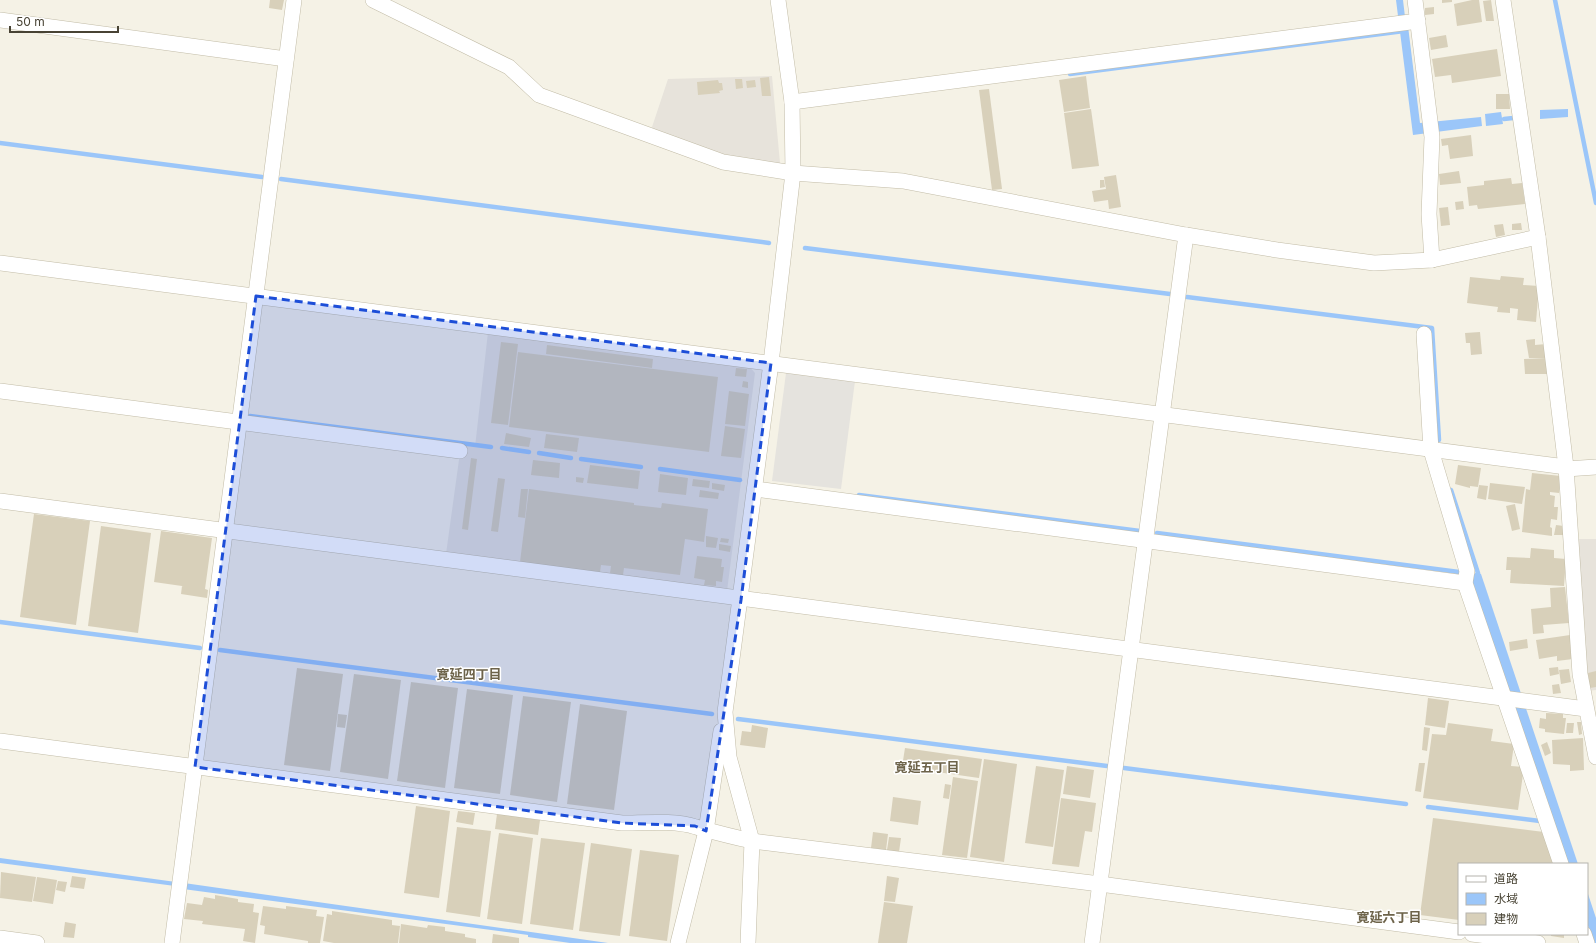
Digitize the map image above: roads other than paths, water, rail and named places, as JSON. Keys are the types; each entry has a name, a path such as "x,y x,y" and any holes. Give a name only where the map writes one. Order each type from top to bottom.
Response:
{"street":[{"path":"172,943 294,0"},
{"path":"373,0 509,67 539,95 723,162 793,173 903,181 1186,235 1277,250 1374,263 1432,260 1538,237"},
{"path":"678,943 706,831 717,752 725,712 741,600 771,363 793,173 792,102 778,0"},
{"path":"1415,0 1409,22 1432,137 1429,214 1432,260"},
{"path":"1503,0 1538,237 1566,468 1580,674 1596,757"},
{"path":"0,20 286,59"},
{"path":"792,102 1409,22"},
{"path":"1092,943 1186,235"},
{"path":"0,263 1566,468 1596,467"},
{"path":"1424,334 1431,450 1467,571 1465,583 1507,699 1561,863"},
{"path":"0,392 460,450"},
{"path":"755,489 1465,583"},
{"path":"0,501 741,600 1586,709"},
{"path":"725,712 729,757 752,841 748,943"},
{"path":"0,741 622,823 662,823 695,826 706,831 752,841 1100,884 1458,932"},
{"path":"1479,935 1538,943"},
{"path":"0,938 37,943"}],"water":[{"path":"1396,0 1403,0 1405,17 1407,18 1420,123 1481,117 1482,126 1413,135"},
{"path":"1568,109 1568,117 1540,119 1540,110"},
{"path":"1501,112 1503,124 1486,126 1485,114"},
{"path":"1477,572 1481,574 1578,863 1567,863 1471,578"},
{"path":"0,858 176,882 175,886 0,863"},
{"path":"184,883 608,943 570,943 528,937 528,935 183,889"},
{"path":"1588,894 1596,918 1596,943 1594,943 1588,926"}],"waterway":[{"path":"1555,0 1596,203"},
{"path":"1070,74 1404,31"},
{"path":"1504,119 1513,118"},
{"path":"0,143 262,177"},
{"path":"281,179 769,243"},
{"path":"805,248 1170,294"},
{"path":"1187,297 1432,328 1439,440"},
{"path":"250,416 491,447"},
{"path":"502,448 529,452"},
{"path":"539,453 571,458"},
{"path":"581,459 641,467"},
{"path":"660,469 740,480"},
{"path":"1451,490 1478,573 1475,577"},
{"path":"859,495 1140,531"},
{"path":"1157,533 1459,572"},
{"path":"0,622 200,648"},
{"path":"220,650 712,714"},
{"path":"738,719 1107,766"},
{"path":"1124,768 1406,804"},
{"path":"1428,807 1540,821"}],"district":[{"name":"寛延四丁目","path":"469,674"},
{"name":"寛延五丁目","path":"927,767"},
{"name":"寛延六丁目","path":"1389,917"}]}
